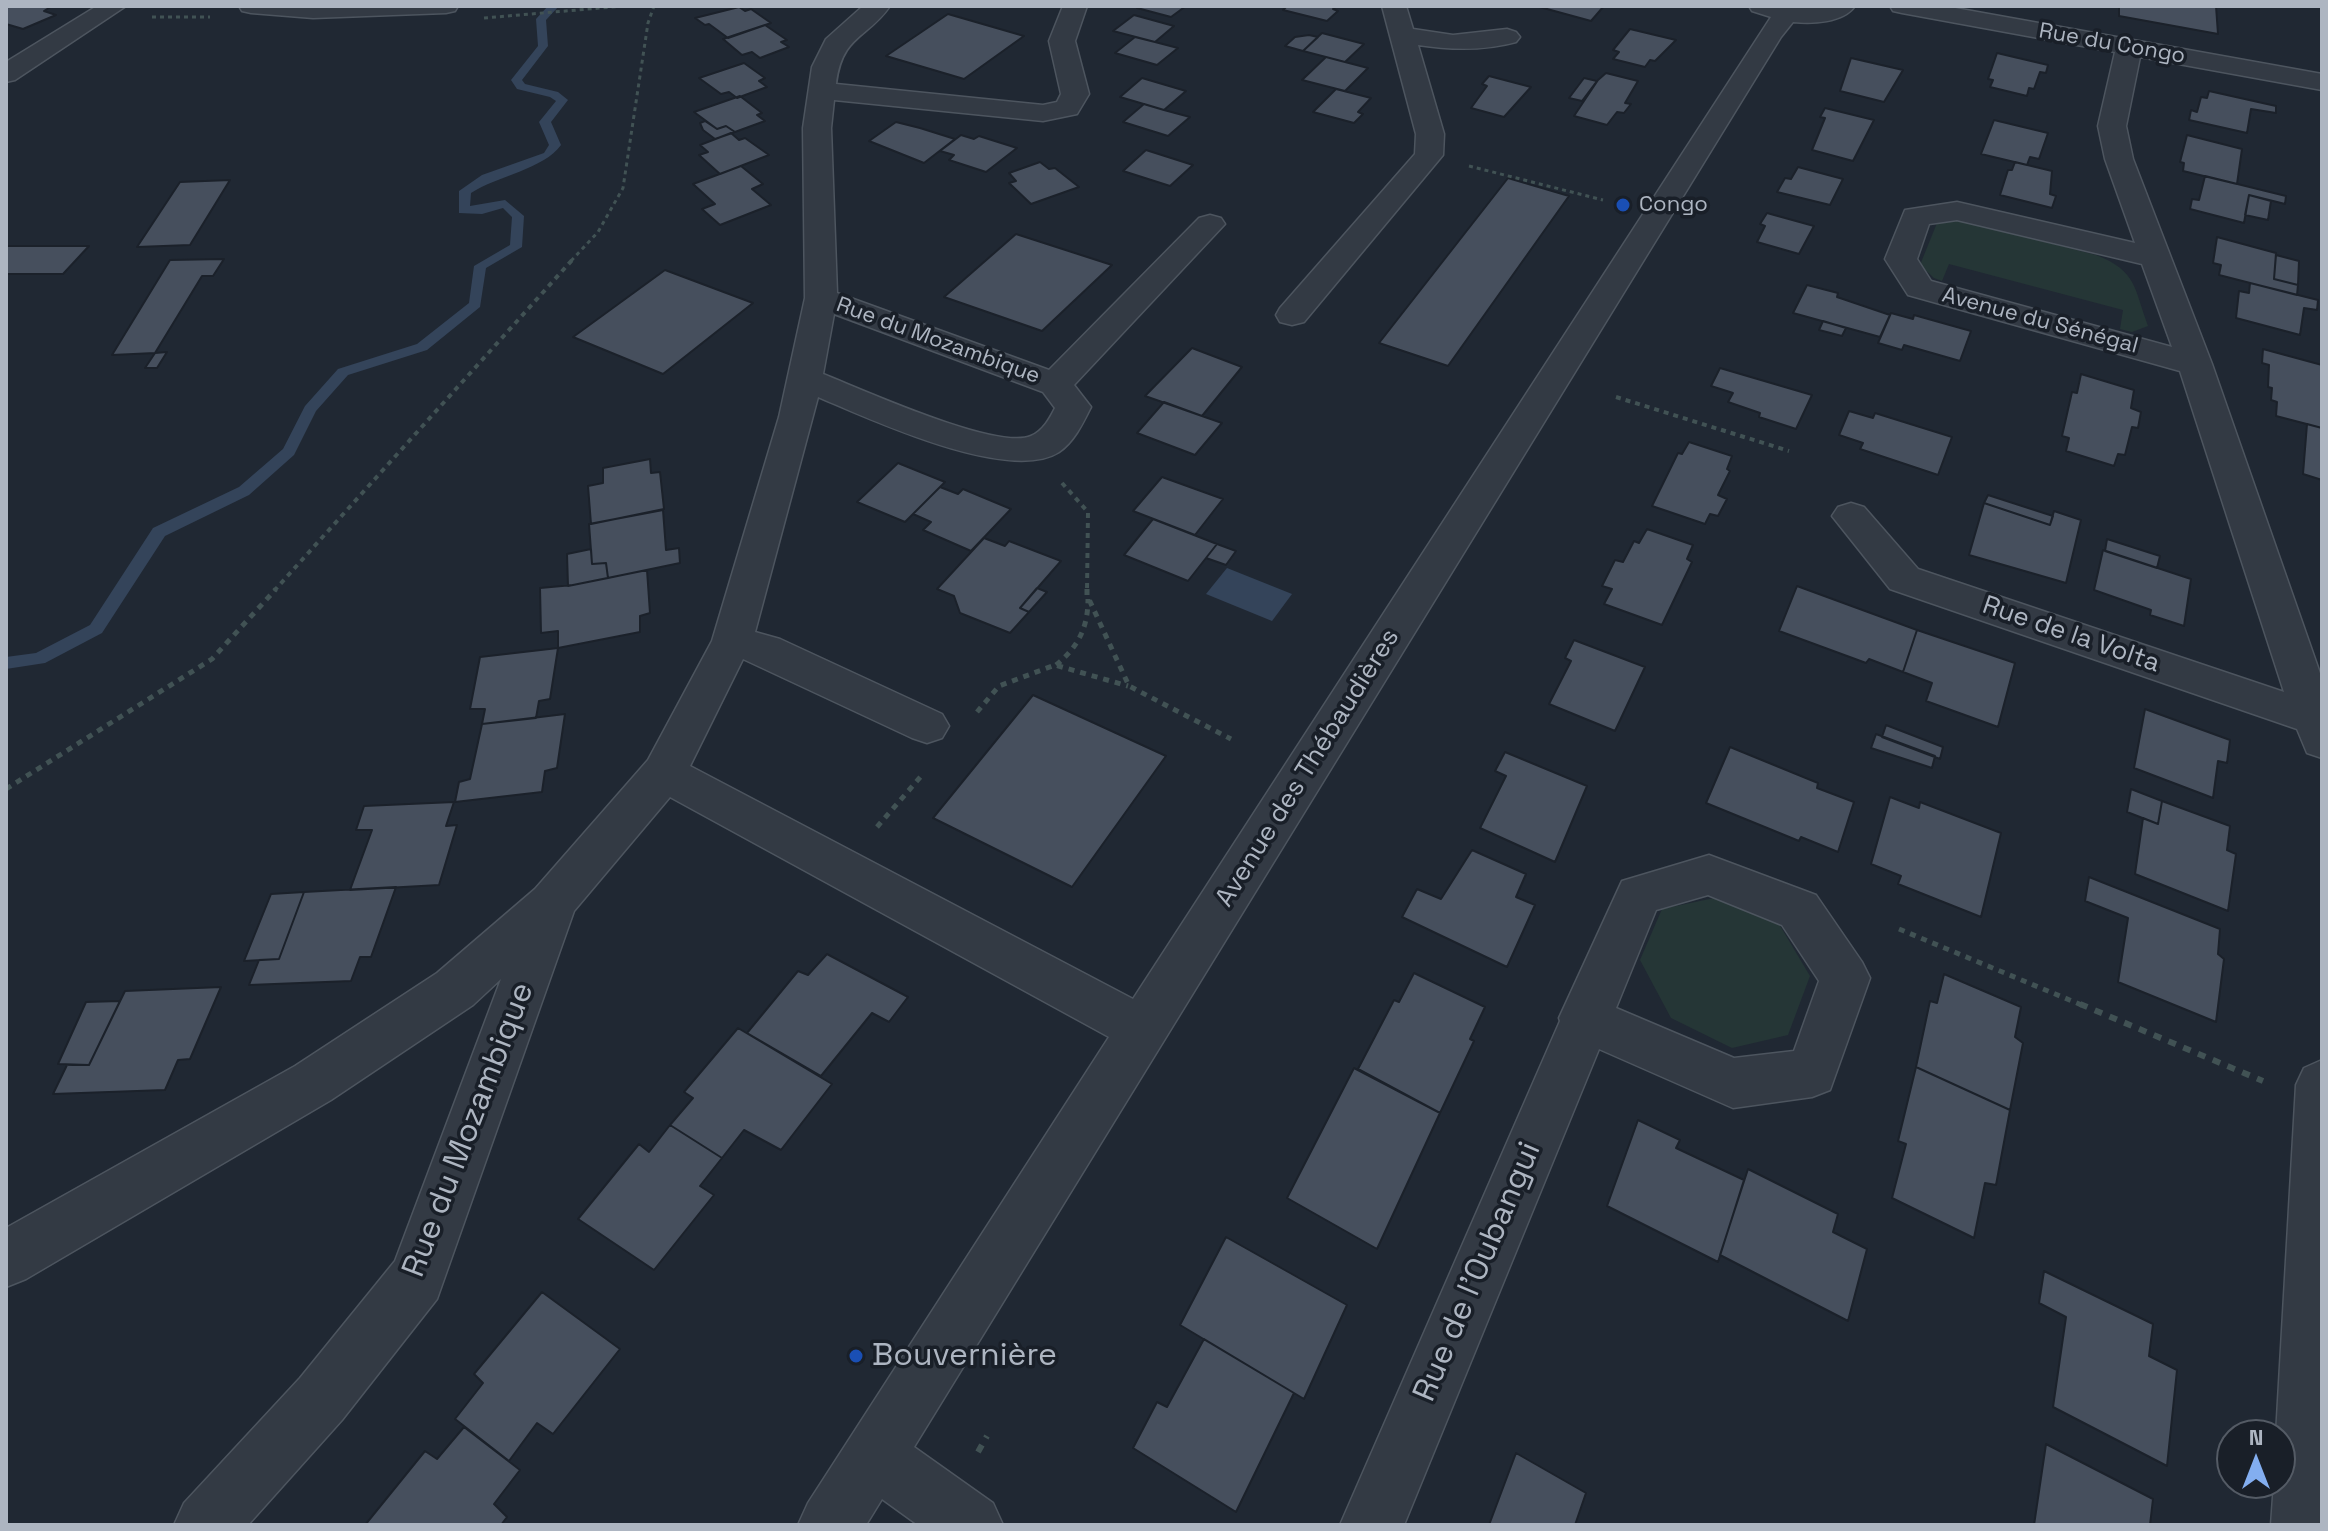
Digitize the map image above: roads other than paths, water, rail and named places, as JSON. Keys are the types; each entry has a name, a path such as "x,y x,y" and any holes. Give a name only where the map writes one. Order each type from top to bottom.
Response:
{"street":[{"path":"6,74 114,6"},
{"path":"251,6 313,10 446,6"},
{"name":"Rue du Mozambique","path":"6,1259 313,1083 455,989 552,903 664,773 732,641 785,464 821,298 817,128 825,67 835,44 878,6"},
{"path":"820,90 1043,113 1067,108 1075,94 1062,41 1075,6"},
{"path":"1292,315 1429,155 1430,134 1394,6"},
{"path":"1774,10 1819,14 1843,6"},
{"name":"Rue du Congo","path":"1902,6 2322,82"},
{"path":"2064,36 2066,6"},
{"name":"Avenue des Thébaudières","path":"830,1525 1770,34 1774,10"},
{"path":"1401,35 1453,43 1507,37"},
{"path":"2129,47 2112,126 2119,159 2195,364 2319,730"},
{"name":"Avenue du Sénégal","path":"2154,257 1957,211 1916,216 1901,259 1919,288 2195,364"},
{"name":"Rue du Mozambique","path":"1055,384 1210,224"},
{"name":"Rue du Mozambique","path":"804,379 986,447 1033,449 1061,432 1073,407 1055,384 821,298"},
{"name":"Rue de la Volta","path":"1851,516 1904,579 2319,730"},
{"path":"732,641 765,650 927,726"},
{"path":"664,773 1143,1030"},
{"name":"Rue de l'Oubangui","path":"1372,1525 1584,1018 1639,895 1709,875 1799,910 1845,978 1812,1073 1733,1083 1584,1018"},
{"name":"Rue du Mozambique","path":"206,1525 321,1399 417,1279 552,903"},
{"path":"2303,1525 2322,1085"},
{"path":"874,1455 971,1525"}],"water":[{"path":"1227,568 1292,594 1272,621 1206,594"}],"waterway":[{"path":"6,663 39,659 96,629 159,532 244,491 289,452 310,409 343,372 422,347 475,304 480,266 516,247 518,216 505,204 482,210 463,210 465,191 486,178 548,155 555,145 545,122 562,100 554,94 521,87 516,80 543,46 541,19 554,6"}],"place":[{"name":"Congo","path":"1623,205"},
{"name":"Bouvernière","path":"856,1356"}]}
